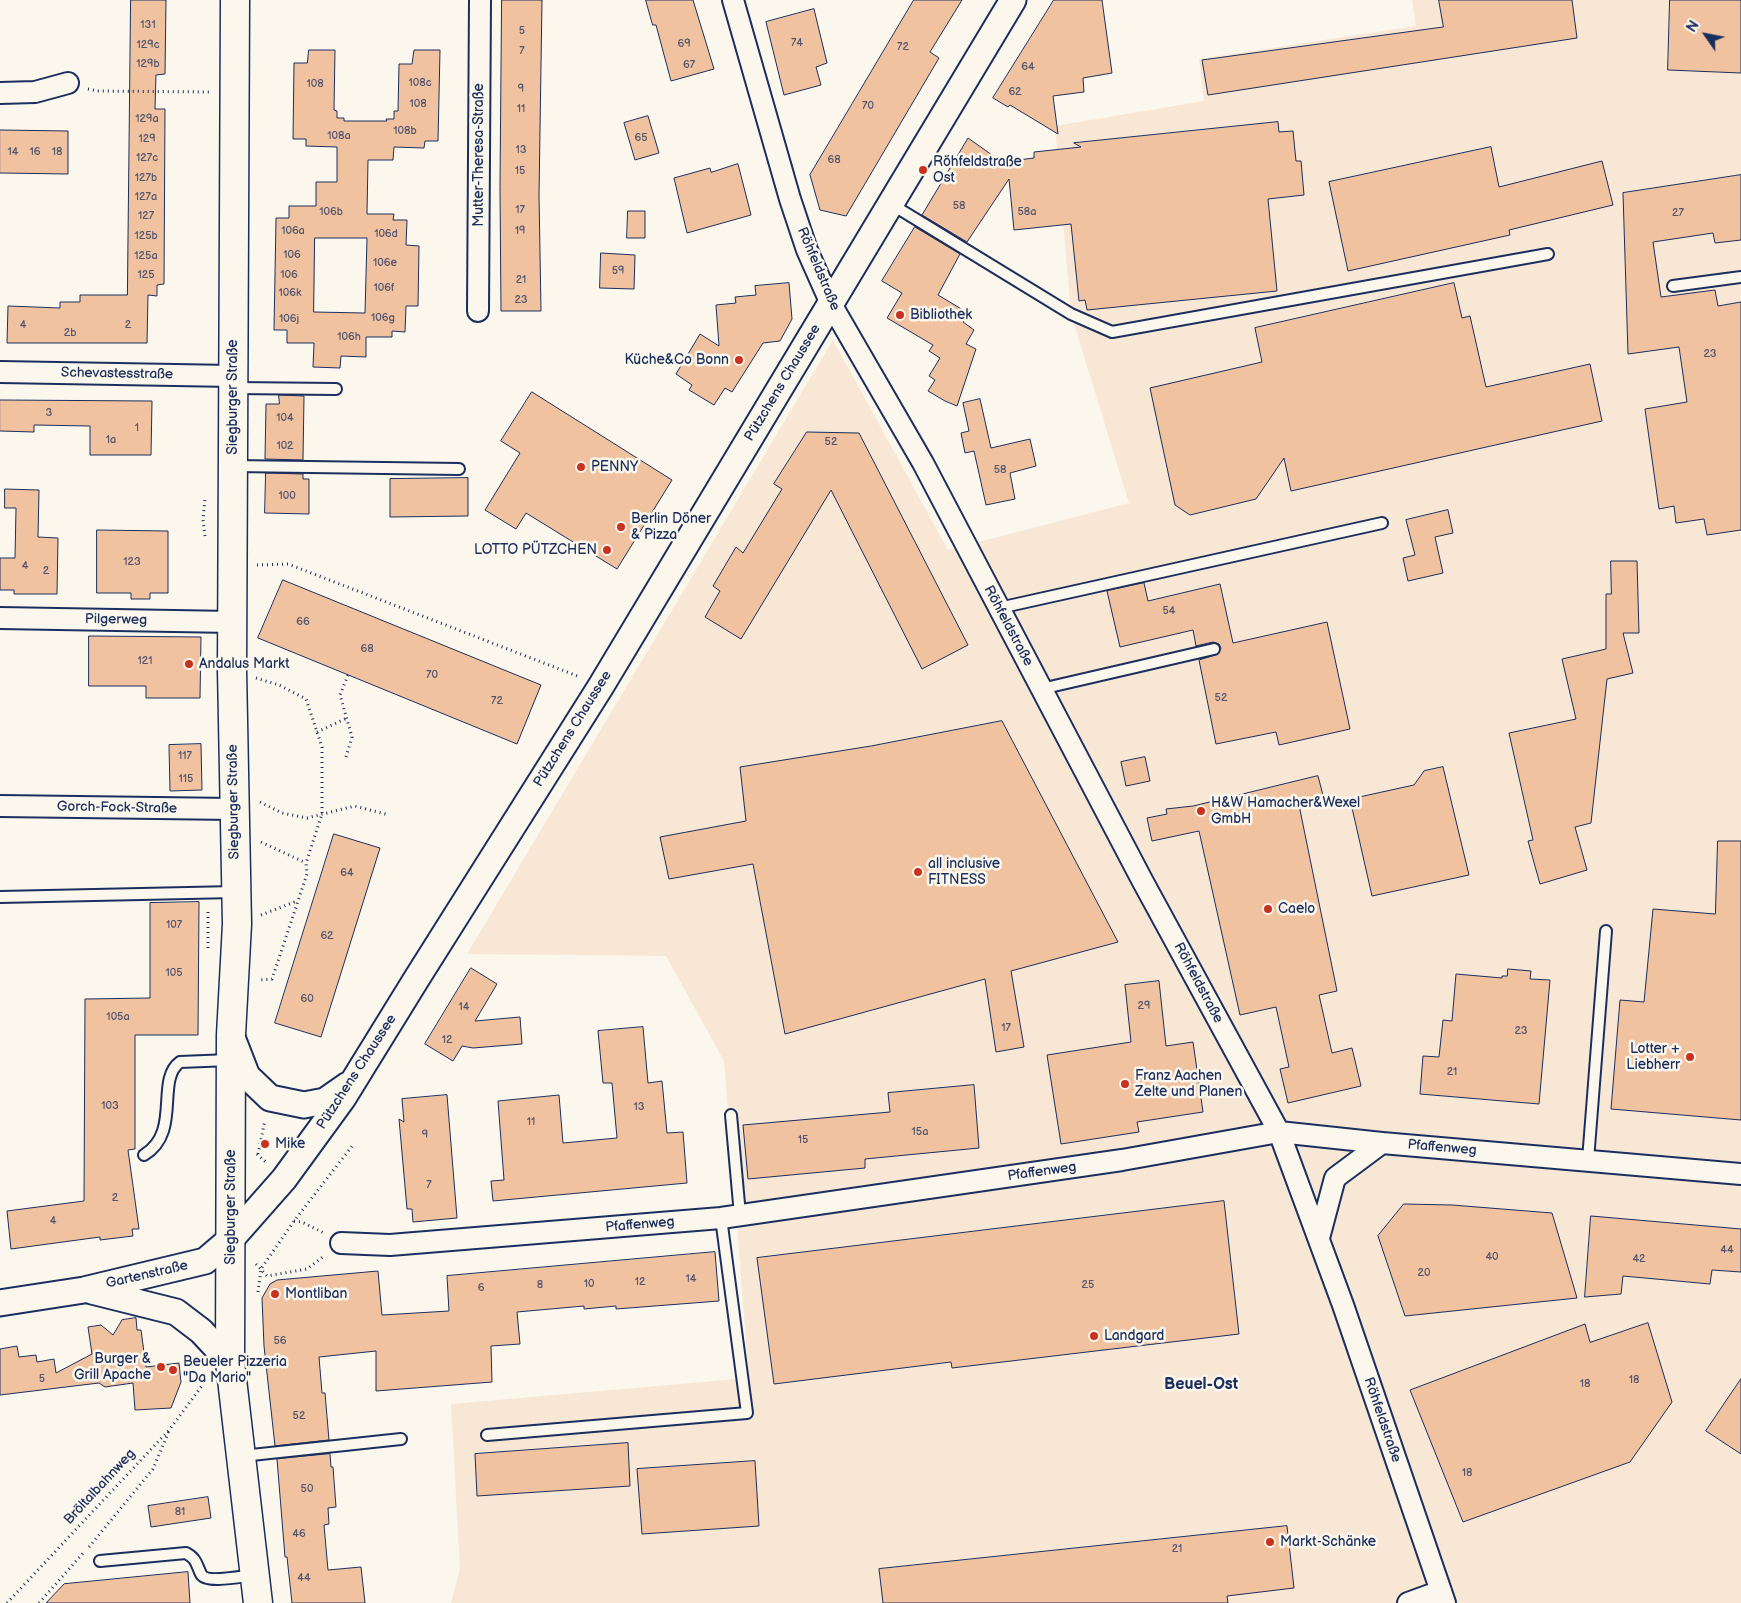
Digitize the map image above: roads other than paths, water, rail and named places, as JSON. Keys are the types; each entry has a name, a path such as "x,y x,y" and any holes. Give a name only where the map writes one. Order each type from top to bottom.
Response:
{"main road":[{"name":"Siegburger Straße","path":"235,0 232,670 238,924 233,982 231,1048 232,1238 230,1362 258,1603"}],"street":[{"name":"Mutter-Theresa-Straße","path":"478,311 480,0"},
{"name":"Röhfeldstraße","path":"734,0 790,199 807,250 831,304 923,463 1041,689 1279,1132 1319,1238 1443,1597"},
{"name":"Pützchens Chaussee","path":"232,1238 284,1179 343,1098 601,686 1013,0"},
{"path":"0,92 35,92 68,83"},
{"name":"Schevastesstraße","path":"0,372 233,382"},
{"name":"Pilgerweg","path":"0,618 232,622"},
{"name":"Gorch-Fock-Straße","path":"0,806 234,809"},
{"path":"231,1048 247,1076 270,1098 304,1105 325,1101 352,1082"},
{"name":"Pfaffenweg","path":"341,1243 390,1245 731,1216 1112,1161 1279,1132 1382,1144 1741,1174"},
{"path":"1319,1238 1335,1178 1382,1144"},
{"name":"Gartenstraße","path":"0,1303 84,1290 205,1261 232,1238"},
{"name":"Gartenstraße","path":"84,1290 148,1303 176,1312 201,1331 230,1362"},
{"path":"1408,1603 1443,1597"}],"lane":[{"path":"891,204 1071,314 1112,332 1548,254"},
{"path":"1673,286 1741,277"},
{"path":"233,382 336,389"},
{"path":"233,466 459,469"},
{"path":"999,608 1382,523"},
{"path":"1041,689 1214,649"},
{"path":"0,897 236,892"},
{"path":"1588,1160 1606,931"},
{"path":"144,1155 157,1143 164,1128 170,1074 174,1066 180,1062 231,1048"},
{"path":"487,1435 747,1413 731,1216 731,1115"},
{"path":"241,1456 401,1439"},
{"path":"100,1561 186,1553 197,1562 202,1576 205,1578 255,1575"}],"place":[{"name":"Röhfeldstraße Ost","path":"923,170"},
{"name":"Bibliothek","path":"900,315"},
{"name":"Küche&Co Bonn","path":"739,360"},
{"name":"PENNY","path":"581,467"},
{"name":"Berlin Döner & Pizza","path":"621,527"},
{"name":"LOTTO PÜTZCHEN","path":"607,550"},
{"name":"Andalus Markt","path":"189,664"},
{"name":"H&W Hamacher&Wexel GmbH","path":"1201,811"},
{"name":"all inclusive FITNESS","path":"918,872"},
{"name":"Caelo","path":"1268,909"},
{"name":"Lotter + Liebherr","path":"1690,1057"},
{"name":"Franz Aachen Zelte und Planen","path":"1125,1084"},
{"name":"Mike","path":"265,1144"},
{"name":"Montliban","path":"275,1294"},
{"name":"Landgard","path":"1094,1336"},
{"name":"Burger & Grill Apache","path":"161,1367"},
{"name":"Beueler Pizzeria \"Da Mario\"","path":"173,1370"},
{"name":"Markt-Schänke","path":"1270,1542"}],"district":[{"name":"Beuel-Ost","path":"1201,1385"}]}
